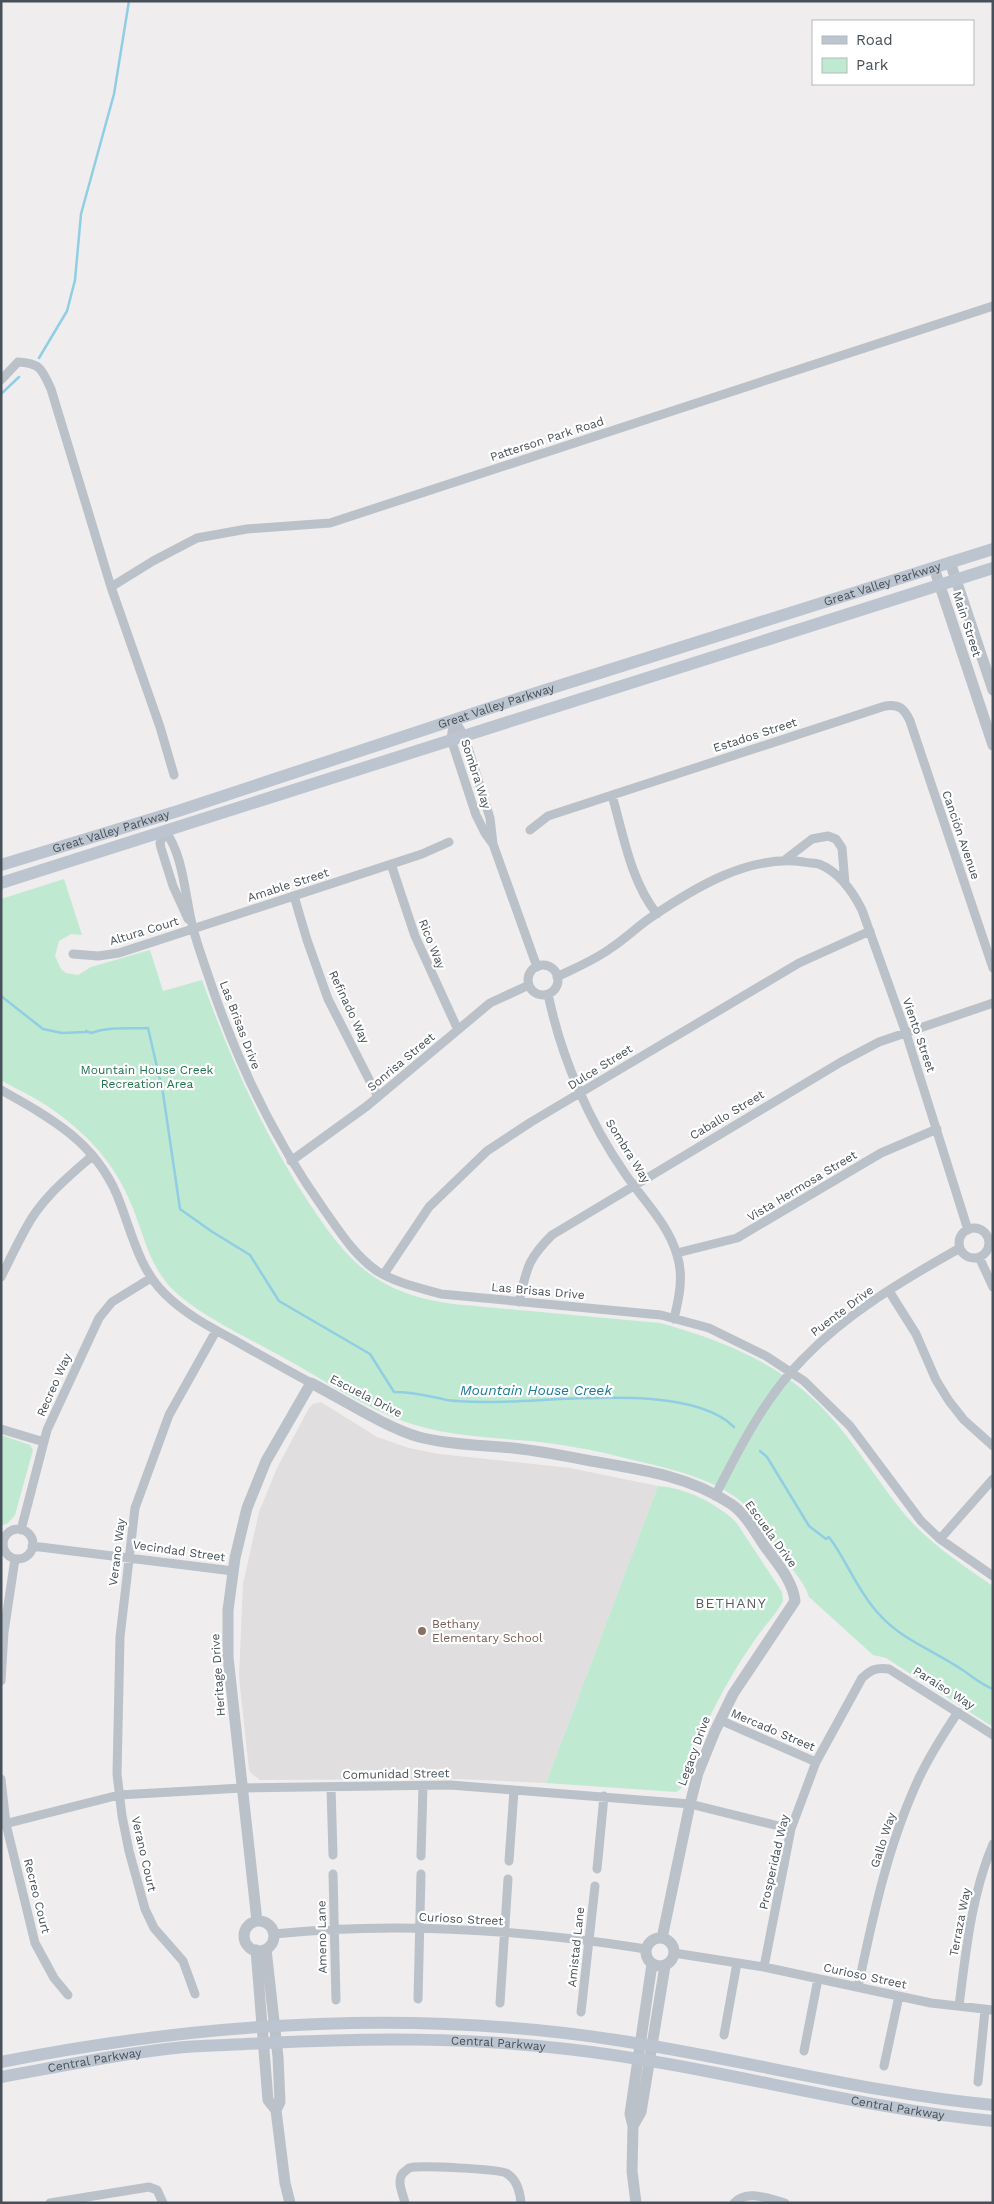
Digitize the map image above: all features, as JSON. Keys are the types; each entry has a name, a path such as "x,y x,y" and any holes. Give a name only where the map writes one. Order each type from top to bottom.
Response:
{"main road":[{"name":"Great Valley Parkway","path":"1,866 993,549"},
{"name":"Great Valley Parkway","path":"1,883 993,568"},
{"path":"165,831 167,824 178,811"},
{"name":"Central Parkway","path":"1,2062 142,2038 270,2027 335,2024 453,2024 560,2033 646,2045 922,2097 993,2106"},
{"name":"Central Parkway","path":"1,2078 51,2068 184,2048 336,2039 452,2040 567,2049 644,2060 919,2112 993,2121"}],"street":[{"name":"Patterson Park Road","path":"112,587 153,561 197,538 247,529 330,523 993,306"},
{"path":"1,380 18,362 31,362 42,369 51,389 112,587 160,727 174,775"},
{"name":"Main Street","path":"950,562 993,690"},
{"name":"Main Street","path":"934,568 993,745"},
{"name":"Estados Street","path":"530,830 548,816 885,706 896,705 905,710"},
{"name":"Canción Avenue","path":"905,710 993,968"},
{"name":"Sombra Way","path":"454,720 464,735 490,818 493,844 537,967"},
{"name":"Sombra Way","path":"454,720 451,739 476,815 493,844"},
{"path":"612,795 643,892 657,914"},
{"name":"Las Brisas Drive","path":"165,831 160,843 173,886 193,928 223,1022 250,1084 290,1161 345,1240 364,1260 384,1274 414,1287 441,1294 661,1315 709,1328 766,1356 792,1371 850,1426 909,1506 940,1539 993,1576"},
{"path":"557,977 610,949 657,914 701,887 747,866 786,859 812,839 828,836 836,840 842,848 845,884"},
{"name":"Amable Street","path":"193,928 422,854 449,842"},
{"name":"Viento Street","path":"786,859 819,864 838,876 855,894 906,1033 968,1230"},
{"name":"Rico Way","path":"391,864 415,936 458,1030"},
{"name":"Refinado Way","path":"294,896 328,999 378,1097"},
{"name":"Altura Court","path":"73,954 98,956 119,953 193,928"},
{"name":"Dulce Street","path":"384,1274 429,1207 487,1151 531,1122 799,963 870,931"},
{"path":"537,967 550,967 557,977 556,988 548,994 536,993 530,985 530,973 537,967"},
{"name":"Sonrisa Street","path":"290,1161 378,1097 490,1003 530,985"},
{"name":"Sombra Way","path":"548,994 562,1050 581,1093 607,1145 633,1185 669,1233 677,1253 681,1280 674,1319"},
{"name":"Caballo Street","path":"519,1302 533,1254 552,1235 841,1062 879,1042 993,1003"},
{"name":"Escuela Drive","path":"1,1090 44,1113 66,1129 107,1175 117,1194 142,1263 164,1294 183,1310 311,1383 390,1424 418,1436 446,1442 516,1448 646,1471 674,1478 715,1496 732,1504 741,1513 780,1567 794,1593"},
{"name":"Vista Hermosa Street","path":"677,1253 737,1238 881,1153 937,1129"},
{"path":"1,1277 26,1227 66,1179 91,1157"},
{"path":"977,1229 990,1234 988,1248 980,1257 968,1257 960,1248 961,1236 968,1230 977,1229"},
{"name":"Puente Drive","path":"715,1496 770,1401 792,1371 827,1335 889,1291 960,1248"},
{"path":"980,1257 993,1287"},
{"name":"Recreo Way","path":"21,1530 47,1430 99,1318 112,1302 151,1278"},
{"path":"889,1291 916,1334 936,1380 949,1401 964,1420 993,1446"},
{"name":"Verano Way","path":"119,1795 117,1774 120,1637 135,1508 170,1414 216,1330"},
{"name":"Heritage Drive","path":"257,1921 228,1657 228,1610 233,1571 247,1508 266,1461 311,1383"},
{"path":"1,1429 44,1442"},
{"path":"940,1539 993,1480"},
{"path":"21,1530 31,1538 32,1546 28,1555 15,1559 7,1555 2,1543 7,1534 21,1530"},
{"name":"Vecindad Street","path":"32,1546 233,1571"},
{"path":"1,1681 4,1632 15,1559"},
{"name":"Legacy Drive","path":"662,1938 698,1773 732,1694 792,1606 795,1600 794,1593"},
{"name":"Paraíso Way","path":"879,1667 889,1669 993,1735"},
{"name":"Prosperidad Way","path":"764,1966 792,1829 816,1762 862,1678 871,1670 879,1667"},
{"name":"Gallo Way","path":"858,1987 885,1870 902,1820 920,1777 958,1712"},
{"name":"Mercado Street","path":"720,1720 816,1762"},
{"path":"1,1779 4,1824"},
{"name":"Comunidad Street","path":"4,1824 119,1795 242,1788 450,1785 690,1804 792,1829"},
{"path":"421,1856 423,1786"},
{"path":"331,1787 333,1855"},
{"path":"509,1861 514,1790"},
{"name":"Verano Court","path":"119,1795 129,1850 144,1909 154,1928 183,1961 195,1994"},
{"path":"597,1869 604,1796"},
{"name":"Recreo Court","path":"4,1824 35,1942 54,1978 68,1995"},
{"name":"Terraza Way","path":"959,2006 971,1918 984,1865 993,1844"},
{"name":"Ameno Lane","path":"333,1874 336,2000"},
{"path":"418,1999 421,1874"},
{"path":"500,2003 508,1879"},
{"name":"Amistad Lane","path":"581,2012 595,1886"},
{"path":"257,1921 270,1926 274,1934 272,1944 261,1949 248,1945 245,1936 248,1926 257,1921"},
{"name":"Curioso Street","path":"274,1934 334,1929 419,1929 589,1940 646,1949"},
{"path":"662,1938 670,1941 674,1953 672,1961 660,1967 652,1964 646,1957 646,1949 653,1939 662,1938"},
{"path":"261,1949 270,2027 268,2100 276,2110 285,2183 290,2203"},
{"name":"Curioso Street","path":"674,1953 764,1966 818,1980 931,2003 989,2010"},
{"path":"724,2035 737,1963"},
{"path":"636,2203 632,2171 633,2126 630,2114 644,2060 652,1964"},
{"path":"646,2045 665,1966"},
{"path":"804,2051 818,1980"},
{"path":"884,2066 899,1996"},
{"path":"978,2082 989,2010"},
{"path":"405,2203 400,2185 400,2178 404,2172 410,2168 431,2167 502,2171 513,2178 517,2184 521,2203"},
{"path":"50,2203 149,2187 157,2190 163,2203"},
{"path":"735,2202 742,2196 750,2195 785,2203"}],"shaded area":[{"name":"Bethany Elementary School","path":"321,1402 377,1437 409,1448 439,1454 570,1468 658,1486 546,1783 458,1779 260,1780 249,1770 239,1677 243,1584 259,1512 277,1468 309,1408 313,1404"}],"green space":[{"name":"Mountain House Creek Recreation Area","path":"64,879 82,935 71,934 59,941 55,956 61,969 66,973 78,975 91,967 150,950 163,991 202,980 236,1066 262,1122 292,1177 338,1243 364,1270 374,1277 402,1292 453,1304 660,1323 717,1341 771,1367 818,1403 844,1432 902,1511 922,1533 993,1586 993,1727 886,1658 873,1655 809,1597 800,1579 754,1514 734,1496 722,1489 698,1478 619,1456 547,1443 452,1433 404,1421 362,1402 222,1324 190,1304 177,1293 159,1272 122,1184 103,1156 81,1132 55,1111 1,1080 1,899"},
{"path":"1,1435 30,1445 33,1450 15,1515 8,1523 1,1526"},
{"path":"658,1486 690,1493 710,1503 736,1522 782,1592 783,1601 746,1652 725,1688 700,1738 685,1783 676,1792 546,1783"}],"waterway":[{"path":"39,358 67,311 75,280 81,214 114,94 129,1"},
{"path":"1,394 19,377"},
{"name":"Mountain House Creek","path":"1,996 43,1029 62,1033 86,1031 91,1033 112,1029 148,1028 163,1093 180,1209 250,1255 279,1301 370,1354 394,1392 415,1393 447,1400 469,1402 584,1398 654,1399 686,1404 713,1413 734,1427"},
{"name":"Mountain House Creek","path":"760,1451 767,1457 809,1526 826,1539 829,1537 864,1595 878,1613 896,1630 993,1689"}],"place":[{"name":"Bethany Elementary School","path":"422,1631"}],"district":[{"name":"BETHANY","path":"731,1603"}]}
